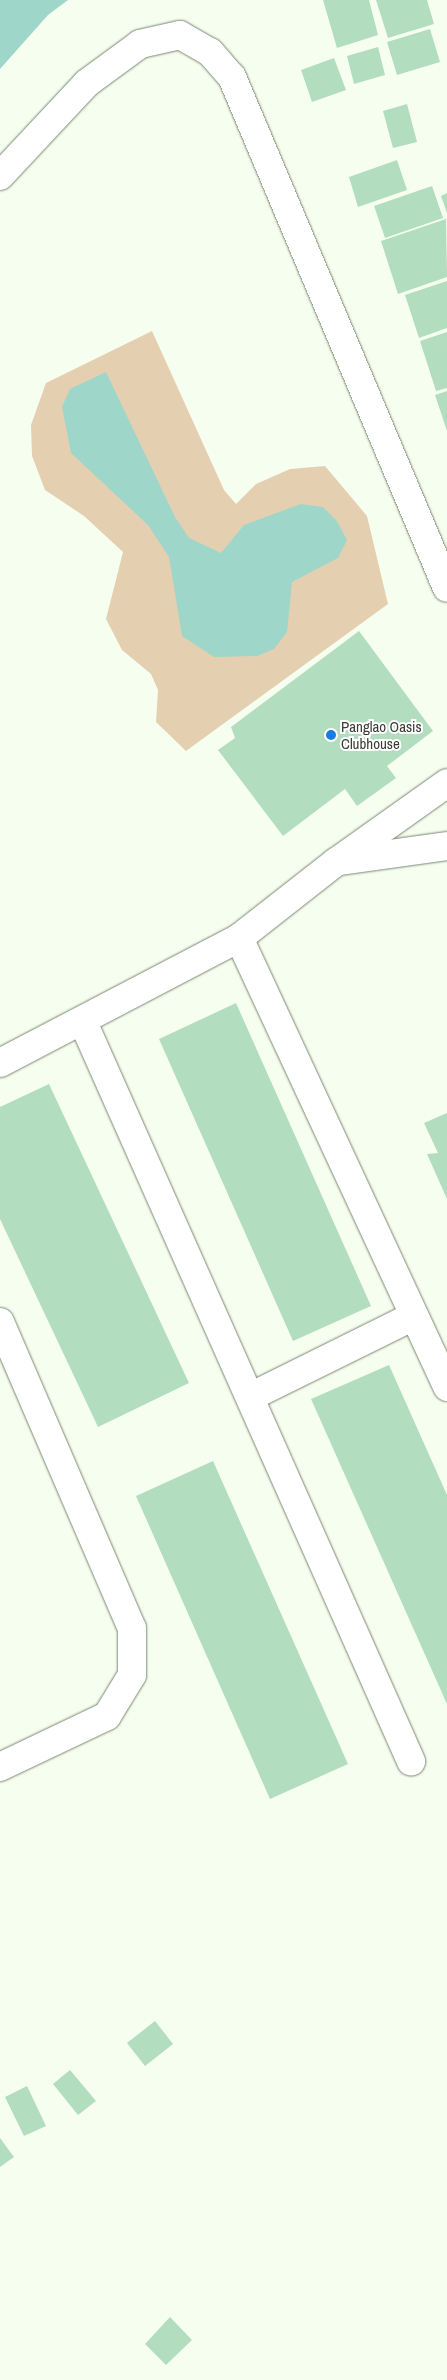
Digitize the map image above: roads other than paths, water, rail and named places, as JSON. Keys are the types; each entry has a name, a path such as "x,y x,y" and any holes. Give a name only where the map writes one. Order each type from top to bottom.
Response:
{"street":[{"path":"0,176 87,83 140,44 180,35 210,52 232,76 447,588"},
{"path":"0,1063 83,1022 239,938 336,862 447,783"},
{"path":"336,862 447,846"},
{"path":"239,938 447,1387"},
{"path":"83,1022 411,1761"},
{"path":"250,1397 414,1316"},
{"path":"0,1322 132,1628 132,1675 108,1716 0,1767"}],"water":[{"path":"0,0 68,0 48,15 0,69"},
{"path":"106,372 175,517 189,538 221,553 244,525 301,504 323,507 337,521 347,540 338,558 292,582 287,632 274,649 257,656 214,657 182,636 169,557 148,525 71,453 62,407 70,389"}],"place":[{"name":"Panglao Oasis Clubhouse","path":"331,735"}]}
